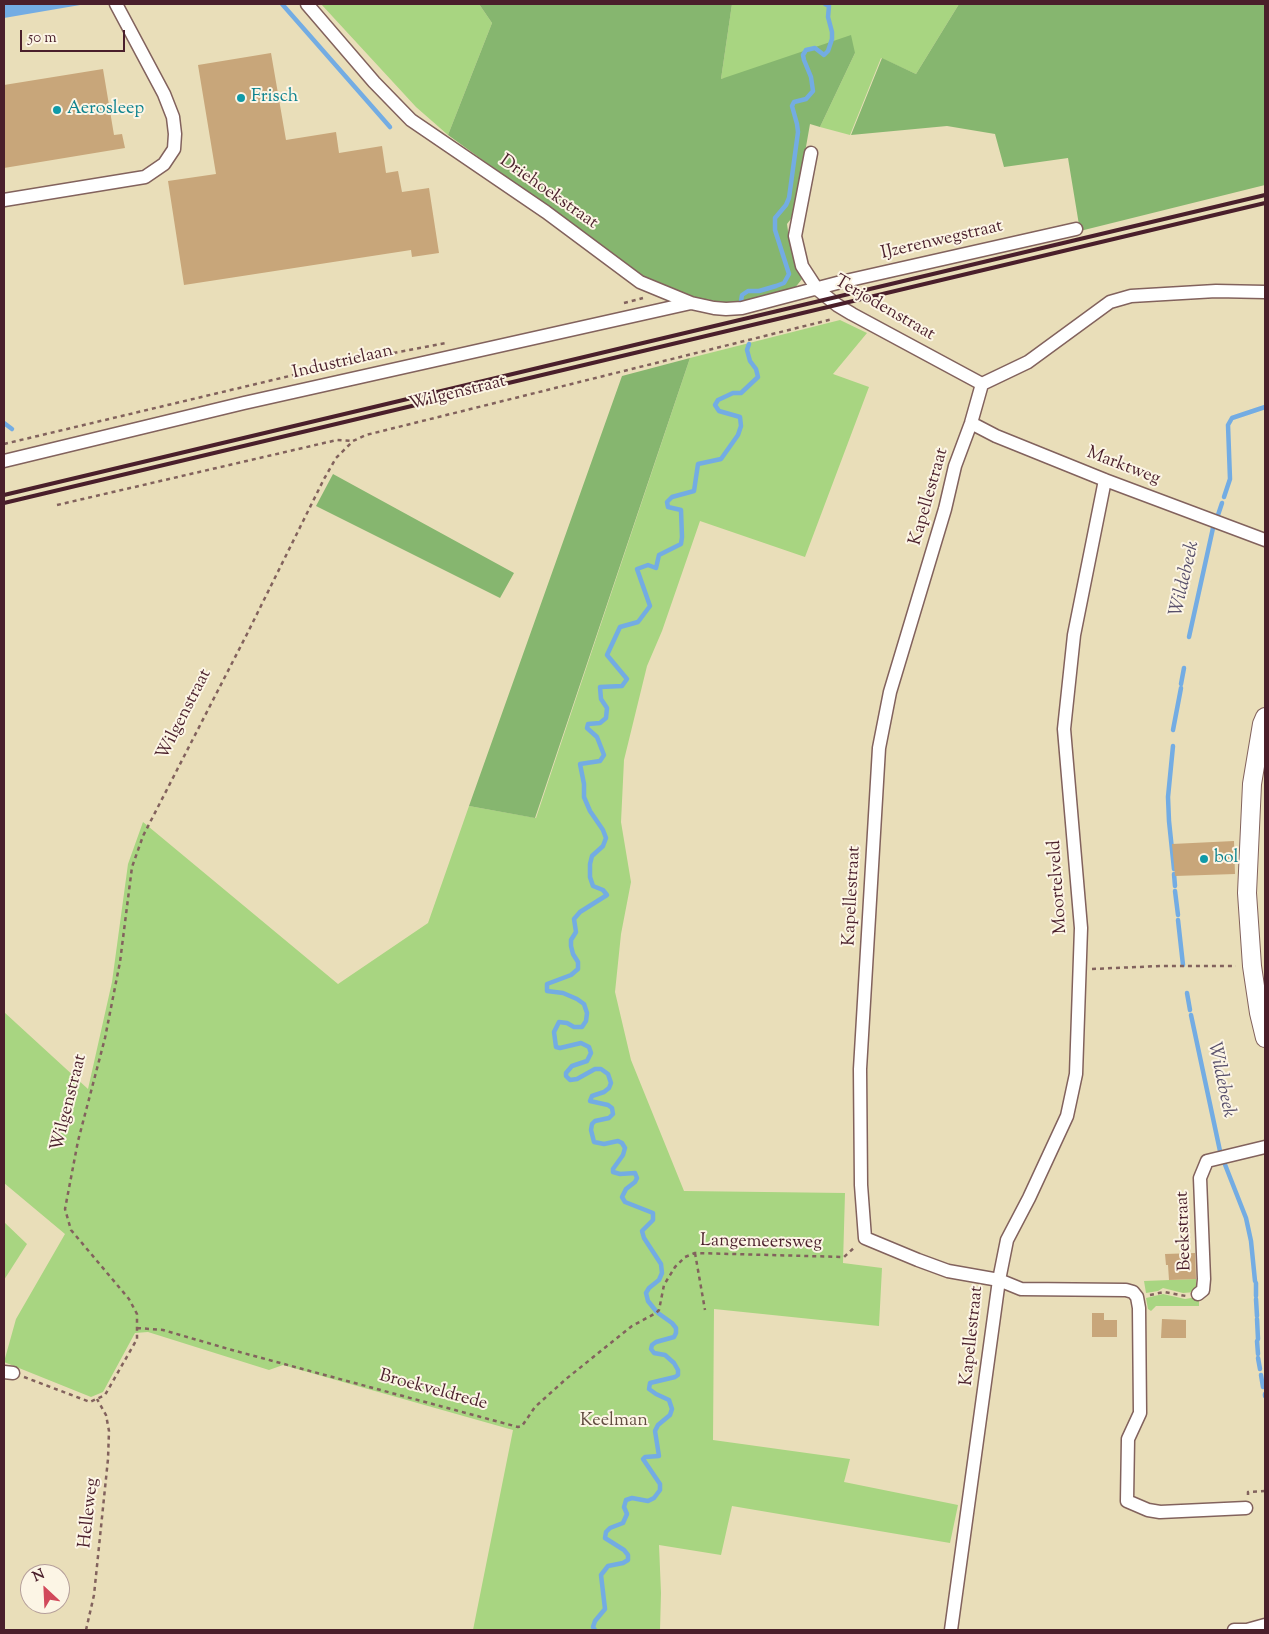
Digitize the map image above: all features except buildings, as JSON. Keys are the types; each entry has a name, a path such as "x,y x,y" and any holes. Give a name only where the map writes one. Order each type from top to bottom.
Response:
{"street":[{"path":"4,200 145,177 164,164 174,149 173,118 164,94 116,4"},
{"name":"Driehoekstraat","path":"307,4 374,82 411,120 546,212 640,282 691,303 726,309 742,308 816,289"},
{"name":"Terjodenstraat","path":"811,153 795,236 802,266 816,289 852,314 982,384"},
{"name":"IJzerenwegstraat","path":"816,289 1076,228"},
{"path":"982,384 1028,362 1110,302 1130,296 1216,291 1265,292"},
{"name":"Industrielaan","path":"4,461 254,401 691,303"},
{"name":"Kapellestraat","path":"951,1630 999,1280 948,1271 865,1238 861,1185 860,1069 879,748 890,692 946,510 955,466 982,384"},
{"name":"Marktweg","path":"971,422 996,436 1105,480 1265,540"},
{"name":"Moortelveld","path":"999,1280 1007,1240 1067,1116 1076,1074 1081,928 1064,730 1074,635 1105,480"},
{"path":"1265,716 1262,724 1251,797 1247,893 1252,966 1265,1038"},
{"name":"Beekstraat","path":"1198,1294 1204,1290 1200,1178 1207,1161 1265,1148"},
{"path":"999,1280 1021,1289 1126,1290 1133,1292 1137,1297 1139,1317 1140,1412 1128,1439 1127,1500 1148,1510 1160,1512 1246,1508"},
{"path":"1234,1630 1247,1630 1265,1625"}],"path":[{"name":"Wilgenstraat","path":"97,1399 105,1395 138,1339 137,1314 129,1299 71,1230 65,1209 78,1141 105,1038 120,962 132,867 143,836 336,458 354,441 366,435 852,314"},
{"path":"58,505 337,440 354,441"},
{"path":"1080,969 1108,967 1252,966"},
{"name":"Langemeersweg","path":"664,1285 674,1266 685,1257 695,1253 844,1257 865,1238"},
{"path":"695,1253 705,1310"},
{"name":"Broekveldrede","path":"137,1328 163,1330 518,1427 522,1426 535,1407 566,1379 632,1326 659,1310 664,1285"},
{"name":"Beekstraat","path":"1137,1297 1164,1292 1186,1296 1198,1294"},
{"path":"9,1372 90,1402 97,1399"},
{"name":"Helleweg","path":"86,1630 94,1595 108,1459 109,1431 106,1415 97,1399"}],"green space":[{"path":"321,4 479,4 492,23 448,135 416,107"},
{"path":"479,4 732,4 721,79 851,35 855,53 820,127 810,124 794,215 787,224 790,245 802,279 794,289 731,304 679,294 649,280 448,135 492,23"},
{"path":"732,4 959,4 916,74 881,58 850,135 820,127 855,53 721,79"},
{"path":"959,4 1265,4 1265,185 1080,231 1068,158 1004,167 995,134 947,126 851,135 882,58 916,74"},
{"name":"Keelman","path":"840,320 867,333 833,374 869,387 805,557 700,521 662,631 647,666 624,760 621,822 631,882 621,934 615,992 631,1060 684,1191 845,1193 843,1263 882,1268 879,1326 714,1309 713,1440 850,1459 844,1482 958,1505 950,1543 732,1506 721,1555 659,1545 660,1630 473,1630 513,1430 283,1365 269,1370 148,1332 135,1333 103,1392 91,1397 4,1362 16,1319 65,1234 4,1183 4,1012 88,1089 112,982 128,864 143,822 338,984 428,923 469,806 536,818 690,358"},
{"path":"690,358 535,818 469,806 622,376"},
{"path":"333,474 514,573 500,598 316,506"},
{"path":"4,1222 27,1244 4,1280"},
{"path":"1196,1279 1195,1292 1183,1293 1163,1288 1146,1293 1144,1281"},
{"path":"1163,1294 1185,1299 1202,1298 1199,1300 1199,1306 1156,1306 1151,1311 1148,1309 1146,1298"}],"water":[{"path":"4,4 86,4 4,18"}],"waterway":[{"path":"282,4 390,127"},
{"path":"741,301 742,295 748,291 759,291 784,283 789,274 775,230 775,218 786,205 789,198 798,132 792,106 794,102 806,99 813,91 811,77 803,55 806,50 815,48 824,55 828,51 832,39 828,17 829,6 825,4"},
{"path":"656,1311 648,1301 646,1293 659,1280 662,1273 661,1264 644,1238 642,1231 653,1220 653,1213 625,1202 622,1197 626,1189 637,1178 635,1173 620,1174 613,1172 613,1169 623,1155 625,1148 622,1143 618,1141 604,1144 594,1142 591,1130 592,1124 595,1121 609,1118 613,1114 612,1108 608,1105 590,1101 592,1096 604,1092 611,1083 608,1074 601,1069 595,1069 577,1079 570,1080 566,1076 566,1073 572,1066 587,1061 591,1053 589,1047 581,1043 560,1048 556,1047 554,1032 559,1022 567,1023 574,1027 582,1027 586,1021 587,1013 584,1004 577,999 563,993 547,991 547,984 571,975 578,969 578,962 571,946 571,940 576,932 574,919 580,912 607,895 603,890 593,886 590,877 592,856 603,846 606,838 584,797 584,784 580,764 600,761 604,755 597,737 587,728 588,724 600,723 606,718 607,708 601,699 600,687 622,686 627,679 607,655 620,627 638,622 650,606 637,569 648,565 656,568 659,555 681,544 681,510 668,507 667,502 672,497 694,491 698,464 721,459 738,435 741,426 740,417 719,411 715,405 718,400 733,393 741,393 758,377 756,369 750,361 747,350 749,344"},
{"name":"Wildebeek","path":"1224,497 1230,479 1228,425 1232,418 1265,407"},
{"path":"4,423 12,429"},
{"name":"Wildebeek","path":"1218,515 1222,503"},
{"name":"Wildebeek","path":"1189,637 1213,528"},
{"name":"Wildebeek","path":"1181,684 1184,668"},
{"name":"Wildebeek","path":"1173,730 1181,688"},
{"name":"Wildebeek","path":"1173,746 1168,797 1174,869"},
{"name":"Wildebeek","path":"1174,874 1175,886"},
{"name":"Wildebeek","path":"1175,891 1178,915"},
{"name":"Wildebeek","path":"1178,920 1183,965"},
{"name":"Wildebeek","path":"1187,993 1190,1010"},
{"name":"Wildebeek","path":"1191,1015 1220,1151"},
{"name":"Wildebeek","path":"1224,1162 1246,1218 1251,1241 1255,1281"},
{"name":"Wildebeek","path":"1256,1283 1256,1296"},
{"name":"Wildebeek","path":"1256,1299 1257,1316"},
{"path":"595,1630 593,1627 595,1621 605,1609 601,1575 608,1566 628,1560 628,1555 624,1550 605,1538 606,1532 610,1528 623,1523 627,1514 624,1507 626,1500 632,1498 648,1501 654,1498 660,1490 660,1484 643,1459 645,1457 659,1456 655,1431 658,1425 670,1415 672,1409 669,1400 649,1389 650,1383 675,1377 678,1375 678,1370 674,1363 665,1355 654,1353 651,1349 652,1345 656,1342 674,1337 676,1333 676,1328 672,1323 658,1313"},
{"name":"Wildebeek","path":"1257,1319 1258,1339"},
{"name":"Wildebeek","path":"1257,1341 1258,1354"},
{"name":"Wildebeek","path":"1258,1358 1260,1369"},
{"name":"Wildebeek","path":"1261,1375 1263,1387"}],"railway":[{"path":"4,495 1265,195"},
{"path":"4,503 1265,203"}],"place":[{"name":"Frisch","path":"241,98"},
{"name":"Aerosleep","path":"57,110"},
{"name":"bol","path":"1204,859"}]}
